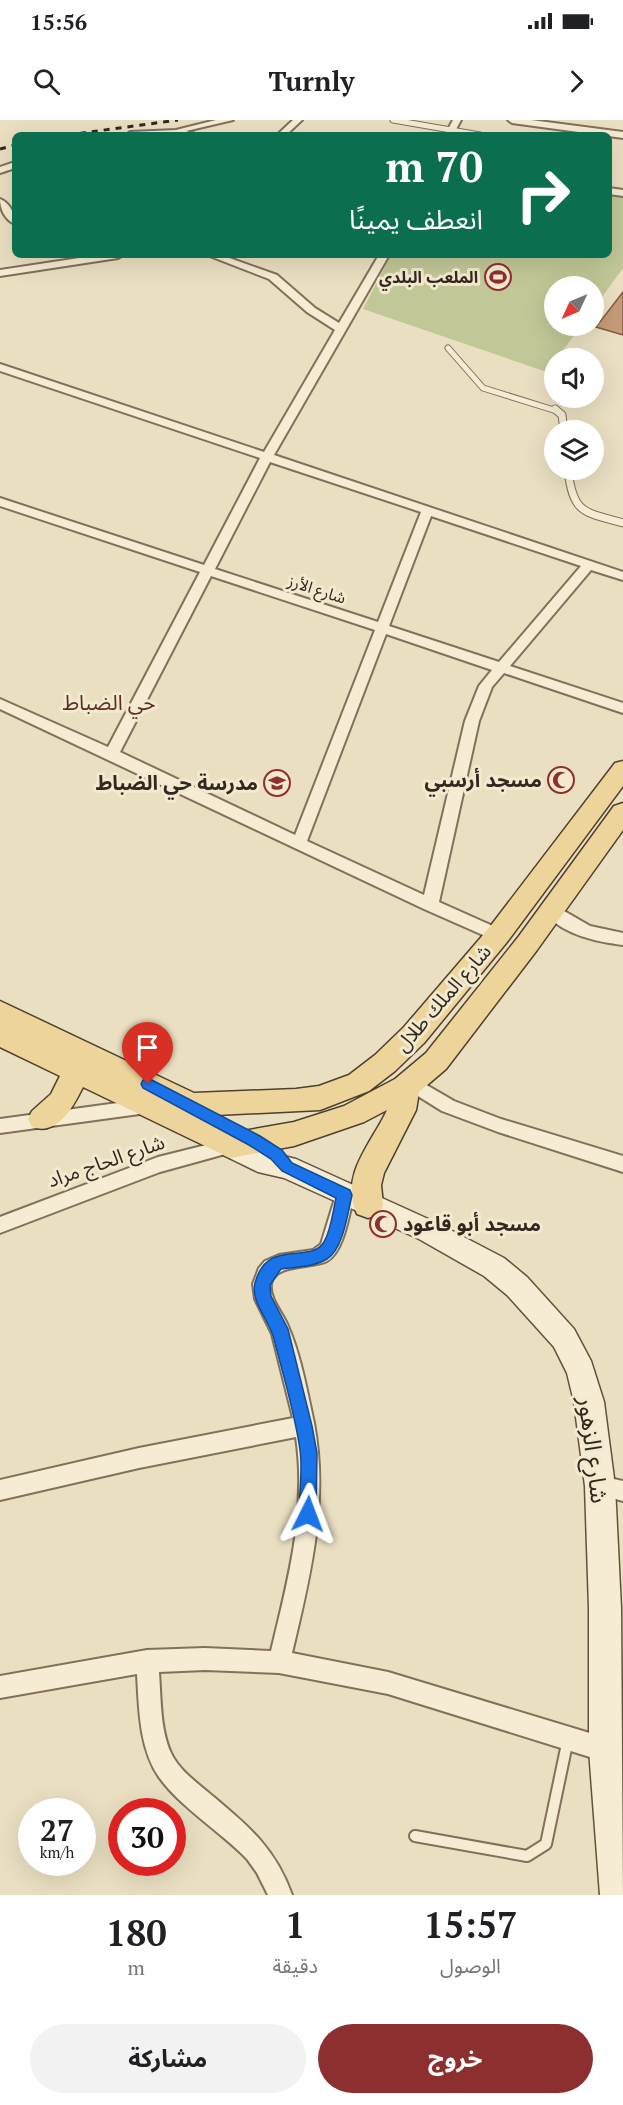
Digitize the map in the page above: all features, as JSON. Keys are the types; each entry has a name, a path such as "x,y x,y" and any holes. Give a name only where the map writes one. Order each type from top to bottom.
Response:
{"main road":[{"name":"شارع الملك طلال","path":"148,1106 296,1101 320,1098 359,1083 385,1064 414,1035 498,935 623,769"},
{"name":"شارع الملك طلال","path":"0,1034 148,1106 242,1143 294,1134 354,1114 408,1085 436,1061 552,910 623,812"},
{"name":"شارع الملك طلال","path":"0,1012 191,1105 242,1143"},
{"path":"42,1119 61,1102 77,1072"},
{"path":"356,1200 384,1140 402,1110 408,1085"},
{"name":"شارع الزهور","path":"242,1143 267,1164 287,1167 428,1231 494,1267 525,1294 564,1338 581,1371 611,1488 605,1608 606,1750 618,1895"}],"street":[{"path":"172,132 229,120"},
{"path":"284,132 298,120"},
{"path":"512,120 589,132"},
{"path":"0,202 12,218"},
{"path":"28,258 34,268"},
{"path":"0,273 99,258"},
{"path":"220,258 273,277 311,310 341,329"},
{"path":"112,753 268,455 382,258"},
{"path":"0,367 268,455 623,576"},
{"name":"شارع الأرز","path":"0,502 623,708"},
{"path":"299,843 428,509"},
{"path":"430,905 472,721 486,686 589,564"},
{"path":"0,704 112,753 430,905 498,935"},
{"path":"552,910 563,920 589,933 623,939"},
{"path":"408,1085 448,1106 498,1125 623,1164"},
{"path":"0,1126 148,1106"},
{"name":"شارع الحاج مراد","path":"0,1225 158,1165 242,1143"},
{"path":"279,1662 306,1537 310,1492 309,1453 280,1329 263,1296 262,1284 270,1269 277,1262 323,1254 331,1245 356,1200"},
{"path":"0,1490 139,1458 304,1426"},
{"path":"0,1687 147,1661 205,1659 279,1662 388,1683 606,1750"},
{"path":"147,1661 156,1742 163,1763 177,1780 244,1839 266,1865 280,1895"}],"lane":[{"path":"393,120 446,132"},
{"path":"448,348 483,388 555,409 562,415 563,420"},
{"path":"569,480 574,502 591,513 623,524"},
{"path":"415,1836 527,1856 546,1844 568,1738"}],"green space":[{"name":"الملعب البلدي","path":"612,193 623,195 623,268 604,294 604,276 544,276 544,336 574,336 565,348 544,348 544,371 363,309 389,258 612,258"}],"building":[{"path":"623,292 623,335 604,329 604,317"}],"railway":[{"path":"90,132 178,120"},
{"path":"0,149 12,146"}],"place":[{"name":"الملعب البلدي","path":"498,277"},
{"name":"مسجد أرسبي","path":"561,780"},
{"name":"مدرسة حي الضباط","path":"277,783"},
{"name":"مسجد أبو قاعود","path":"383,1224"}],"district":[{"name":"حي الضباط","path":"109,703"}],"route":[{"path":"148,1084 255,1140 276,1155 287,1167 345,1195 331,1245 323,1254 277,1262 270,1269 262,1284 263,1296 280,1329 304,1426 309,1453 308,1514"}]}
